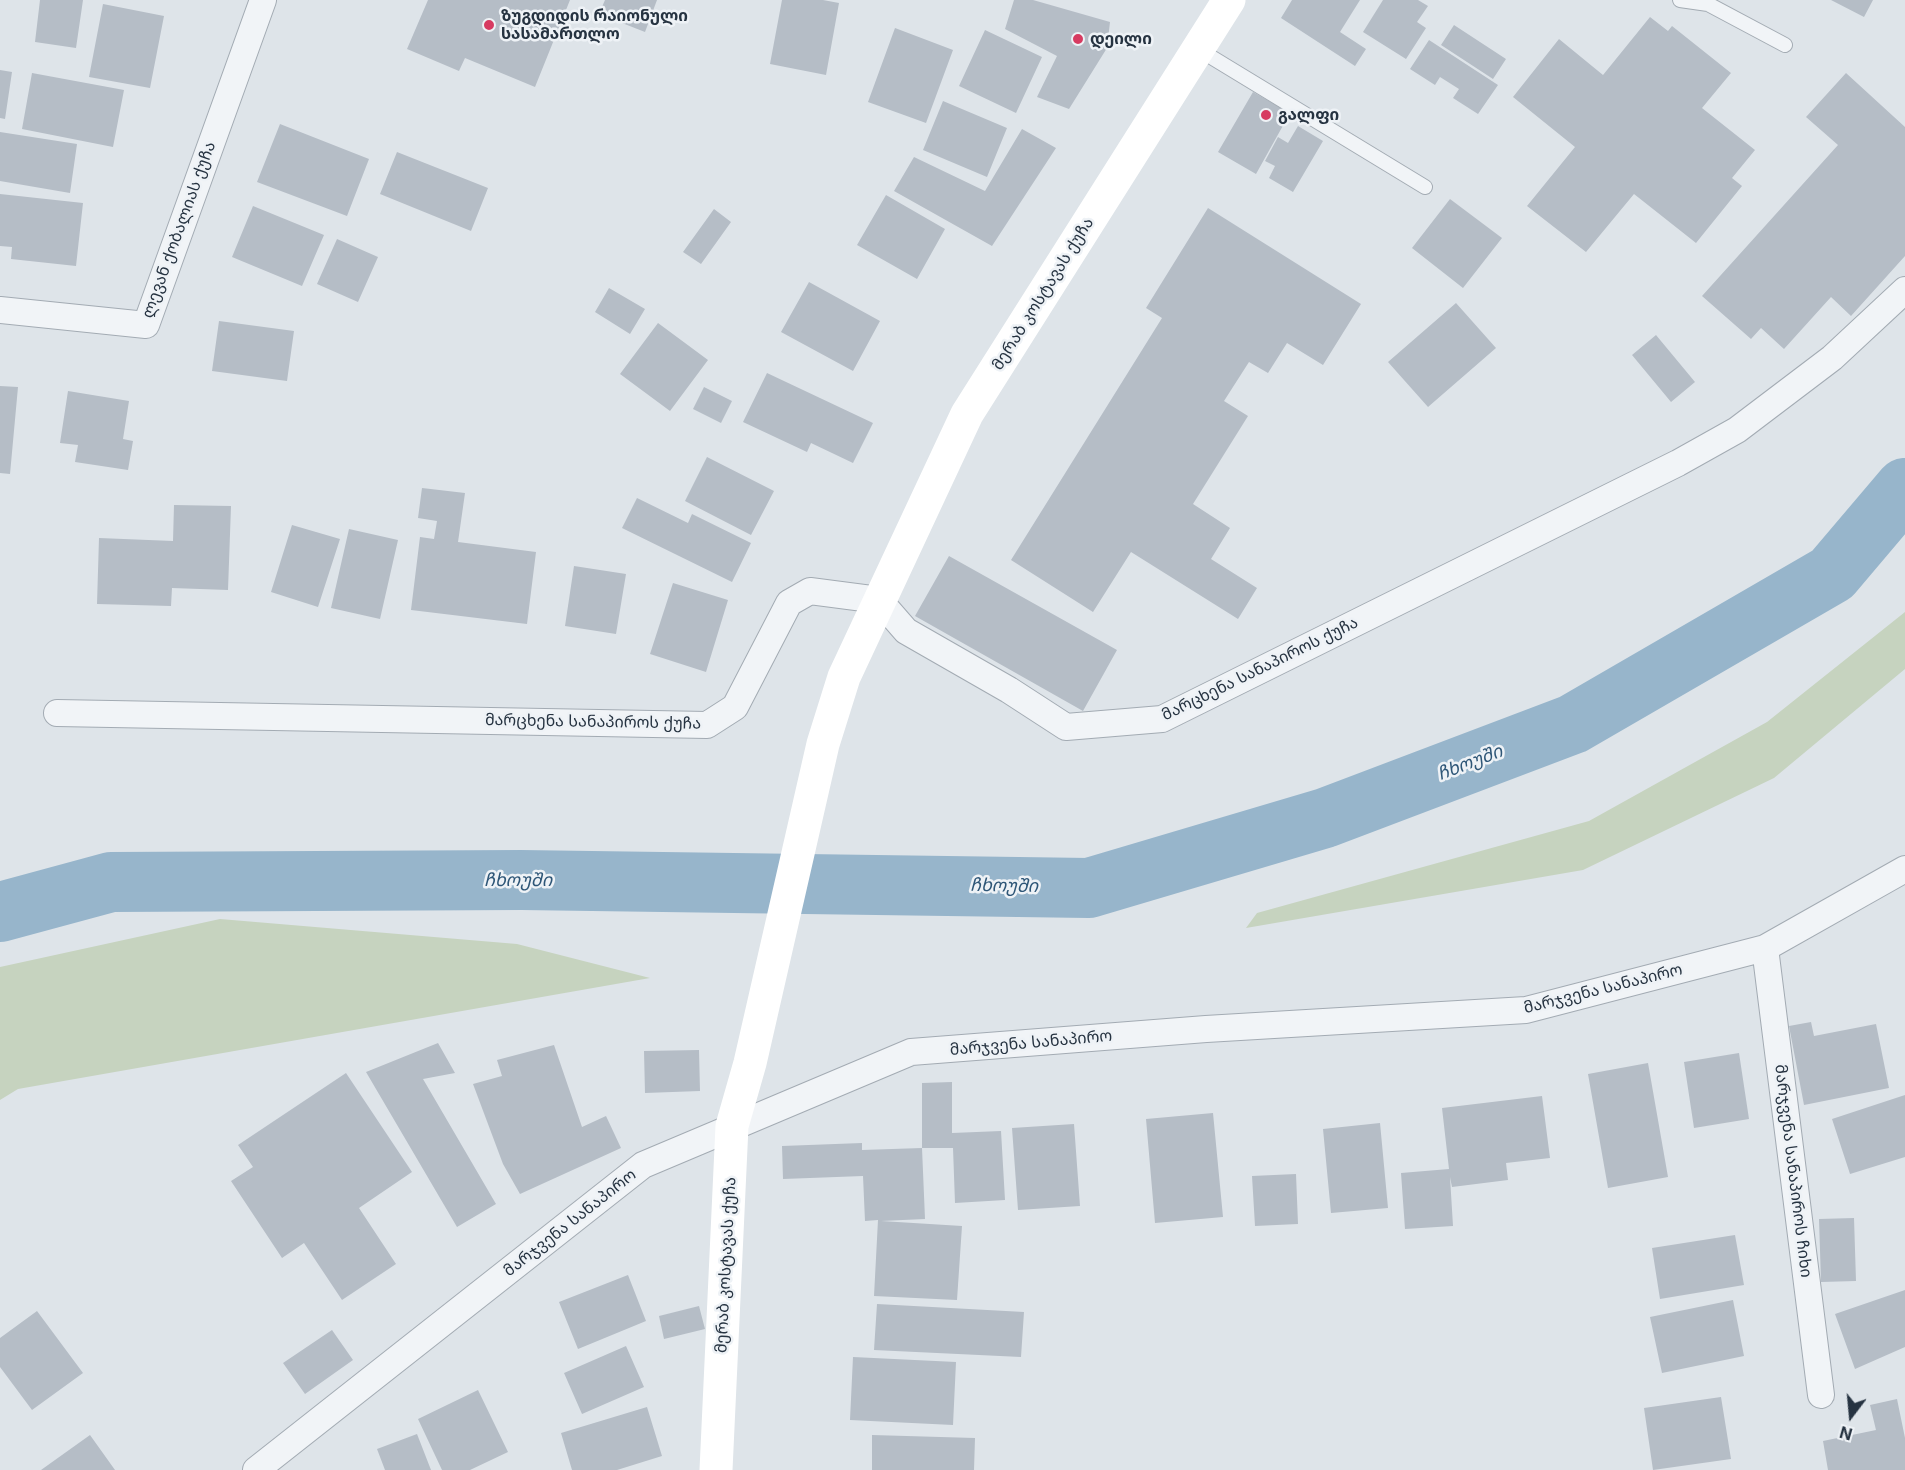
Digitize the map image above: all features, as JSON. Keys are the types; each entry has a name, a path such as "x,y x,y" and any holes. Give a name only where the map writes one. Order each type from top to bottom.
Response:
{"street":[{"name":"ლევან ქობალიას ქუჩა","path":"0,310 146,325 263,0"},
{"name":"მერაბ კოსტავას ქუჩა","path":"716,1470 732,1126 750,1063 823,744 844,677 968,414 1229,0"},
{"name":"მარცხენა სანაპიროს ქუჩა","path":"57,712 707,725 735,707 789,603 810,591 879,600 906,631 1009,690 1066,727 1162,719 1678,463 1737,429 1832,358 1905,290"},
{"name":"მარჯვენა სანაპირო","path":"256,1470 644,1165 911,1052 1206,1029 1526,1010 1765,948 1905,869"},
{"name":"მარჯვენა სანაპიროს ჩიხი","path":"1765,948 1821,1395"}],"lane":[{"path":"1680,0 1708,4 1785,45"},
{"path":"1198,49 1425,187"}],"green space":[{"path":"1905,612 1905,669 1774,778 1583,870 1246,928 1257,913 1589,821 1767,722"},
{"path":"220,919 517,944 650,978 18,1089 0,1100 0,967"}],"building":[{"path":"40,0 83,0 76,48 35,42"},
{"name":"ზუგდიდის რაიონული სასამართლო","path":"428,0 570,0 535,87 465,58 459,71 407,49"},
{"path":"605,0 657,0 645,32 599,14"},
{"path":"782,0 823,0 839,3 826,75 770,64"},
{"path":"1014,0 1033,0 1110,22 1107,48 1069,109 1037,97 1057,56 1005,29"},
{"path":"1292,0 1360,0 1340,32 1366,49 1355,66 1281,18"},
{"path":"1383,0 1418,0 1428,6 1417,22 1426,28 1406,59 1363,32"},
{"path":"1831,0 1873,0 1864,17"},
{"path":"103,4 164,16 150,88 89,77"},
{"path":"1650,17 1668,31 1672,26 1731,73 1702,108 1755,150 1732,178 1742,186 1696,243 1634,194 1586,252 1527,206 1575,147 1513,97 1559,39 1603,75"},
{"path":"1454,25 1506,59 1493,79 1441,45"},
{"path":"895,28 953,50 926,123 868,102"},
{"path":"985,30 1042,57 1016,113 959,86"},
{"path":"1429,40 1498,85 1478,114 1453,98 1459,89 1440,77 1435,85 1410,69"},
{"path":"0,70 12,72 5,119 0,118"},
{"path":"32,73 124,90 113,147 22,129"},
{"path":"1846,73 1905,127 1905,256 1851,316 1831,297 1784,349 1761,328 1751,339 1702,296 1838,145 1806,117"},
{"path":"1253,92 1290,113 1256,174 1218,152"},
{"path":"943,101 1007,128 987,177 923,150"},
{"path":"280,124 369,159 347,216 257,182"},
{"path":"1298,126 1323,141 1293,192 1269,178 1275,166 1265,161 1278,137 1288,143"},
{"path":"1022,129 1056,148 992,246 894,191 914,157 985,191"},
{"path":"0,132 77,144 70,193 0,181"},
{"path":"397,152 488,188 471,231 380,194"},
{"path":"0,194 83,203 76,266 11,259 12,247 0,246"},
{"path":"886,195 945,229 917,279 857,245"},
{"path":"1450,199 1502,238 1463,288 1412,248"},
{"path":"253,206 324,235 302,286 232,257"},
{"path":"1208,208 1361,304 1323,365 1287,343 1268,373 1249,362 1224,401 1248,416 1193,504 1230,528 1211,559 1257,588 1238,619 1131,552 1093,612 1011,560 1162,318 1146,308"},
{"path":"714,209 731,222 701,264 683,252"},
{"path":"337,239 378,257 358,302 317,284"},
{"path":"809,282 880,321 853,371 781,332"},
{"path":"609,288 645,309 630,334 595,312"},
{"path":"1456,303 1496,348 1428,407 1388,362"},
{"path":"219,321 294,331 287,381 212,371"},
{"path":"658,323 708,360 670,411 620,374"},
{"path":"1656,335 1695,382 1671,402 1632,355"},
{"path":"767,373 873,423 853,463 811,443 807,452 743,422"},
{"path":"0,386 18,387 10,474 0,473"},
{"path":"704,387 732,401 721,423 693,409"},
{"path":"68,391 129,401 123,439 133,441 128,470 75,462 78,445 60,443"},
{"path":"707,457 774,491 751,535 685,501"},
{"path":"422,488 465,493 458,542 536,552 527,624 411,610 420,537 434,539 437,521 418,518"},
{"path":"637,498 688,523 692,514 751,543 732,582 622,528"},
{"path":"174,505 231,506 228,590 172,588 171,606 97,604 99,538 173,541"},
{"path":"292,525 340,539 318,607 271,592"},
{"path":"349,529 398,540 380,619 331,608"},
{"path":"949,556 1117,650 1083,711 915,616"},
{"path":"574,566 626,574 616,634 565,626"},
{"path":"673,583 728,600 706,672 650,654"},
{"path":"1811,1022 1814,1036 1876,1024 1889,1088 1804,1105 1789,1026"},
{"path":"438,1043 455,1073 423,1079 496,1204 457,1227 366,1072"},
{"path":"554,1045 582,1127 606,1116 621,1148 520,1194 503,1164 473,1084 502,1076 497,1060"},
{"path":"699,1050 700,1091 645,1093 644,1051"},
{"path":"1739,1053 1749,1119 1694,1128 1684,1062"},
{"path":"1648,1063 1668,1177 1608,1188 1588,1074"},
{"path":"346,1073 412,1172 359,1208 396,1264 342,1300 304,1243 282,1258 231,1181 253,1167 238,1145"},
{"path":"952,1082 952,1133 1001,1131 1005,1200 955,1203 953,1148 922,1148 922,1083"},
{"path":"1905,1095 1905,1157 1850,1174 1832,1119"},
{"path":"1542,1096 1550,1158 1506,1163 1508,1180 1452,1187 1450,1177 1453,1226 1405,1229 1401,1173 1449,1169 1442,1108"},
{"path":"1213,1113 1223,1217 1155,1223 1146,1119"},
{"path":"1380,1123 1388,1208 1331,1213 1323,1129"},
{"path":"1074,1124 1080,1206 1018,1210 1012,1128"},
{"path":"862,1143 862,1150 922,1148 925,1219 881,1221 962,1226 957,1300 874,1296 878,1220 865,1221 863,1176 783,1179 782,1146"},
{"path":"1296,1174 1298,1224 1255,1226 1252,1176"},
{"path":"1854,1218 1856,1281 1821,1282 1819,1219"},
{"path":"1735,1235 1744,1285 1660,1299 1652,1248"},
{"path":"628,1275 646,1321 578,1349 559,1302"},
{"path":"1905,1290 1905,1347 1855,1369 1835,1314"},
{"path":"1733,1300 1744,1356 1662,1373 1650,1317"},
{"path":"877,1304 1024,1312 1021,1357 874,1350"},
{"path":"699,1306 705,1329 664,1339 659,1316"},
{"path":"37,1311 83,1373 32,1410 0,1367 0,1338"},
{"path":"332,1330 353,1360 305,1394 283,1363"},
{"path":"626,1346 644,1387 582,1414 564,1373"},
{"path":"853,1357 956,1362 953,1425 850,1420"},
{"path":"478,1390 508,1452 470,1470 442,1470 418,1419"},
{"path":"1721,1397 1731,1459 1653,1470 1644,1408"},
{"path":"1897,1399 1905,1438 1905,1470 1828,1470 1823,1441 1876,1430 1870,1405"},
{"path":"647,1407 662,1456 617,1470 572,1470 561,1433"},
{"path":"417,1434 431,1470 385,1470 377,1449"},
{"path":"90,1435 115,1470 41,1470"},
{"path":"872,1435 975,1438 974,1470 872,1470"}],"waterway":[{"name":"ჩხოუში","path":"0,912 111,882 521,880 1089,888 1325,818 1573,724 1832,574 1905,488"}],"place":[{"name":"ზუგდიდის რაიონული სასამართლო","path":"489,25"},
{"name":"დეილი","path":"1078,39"},
{"name":"გალფი","path":"1266,115"}]}
